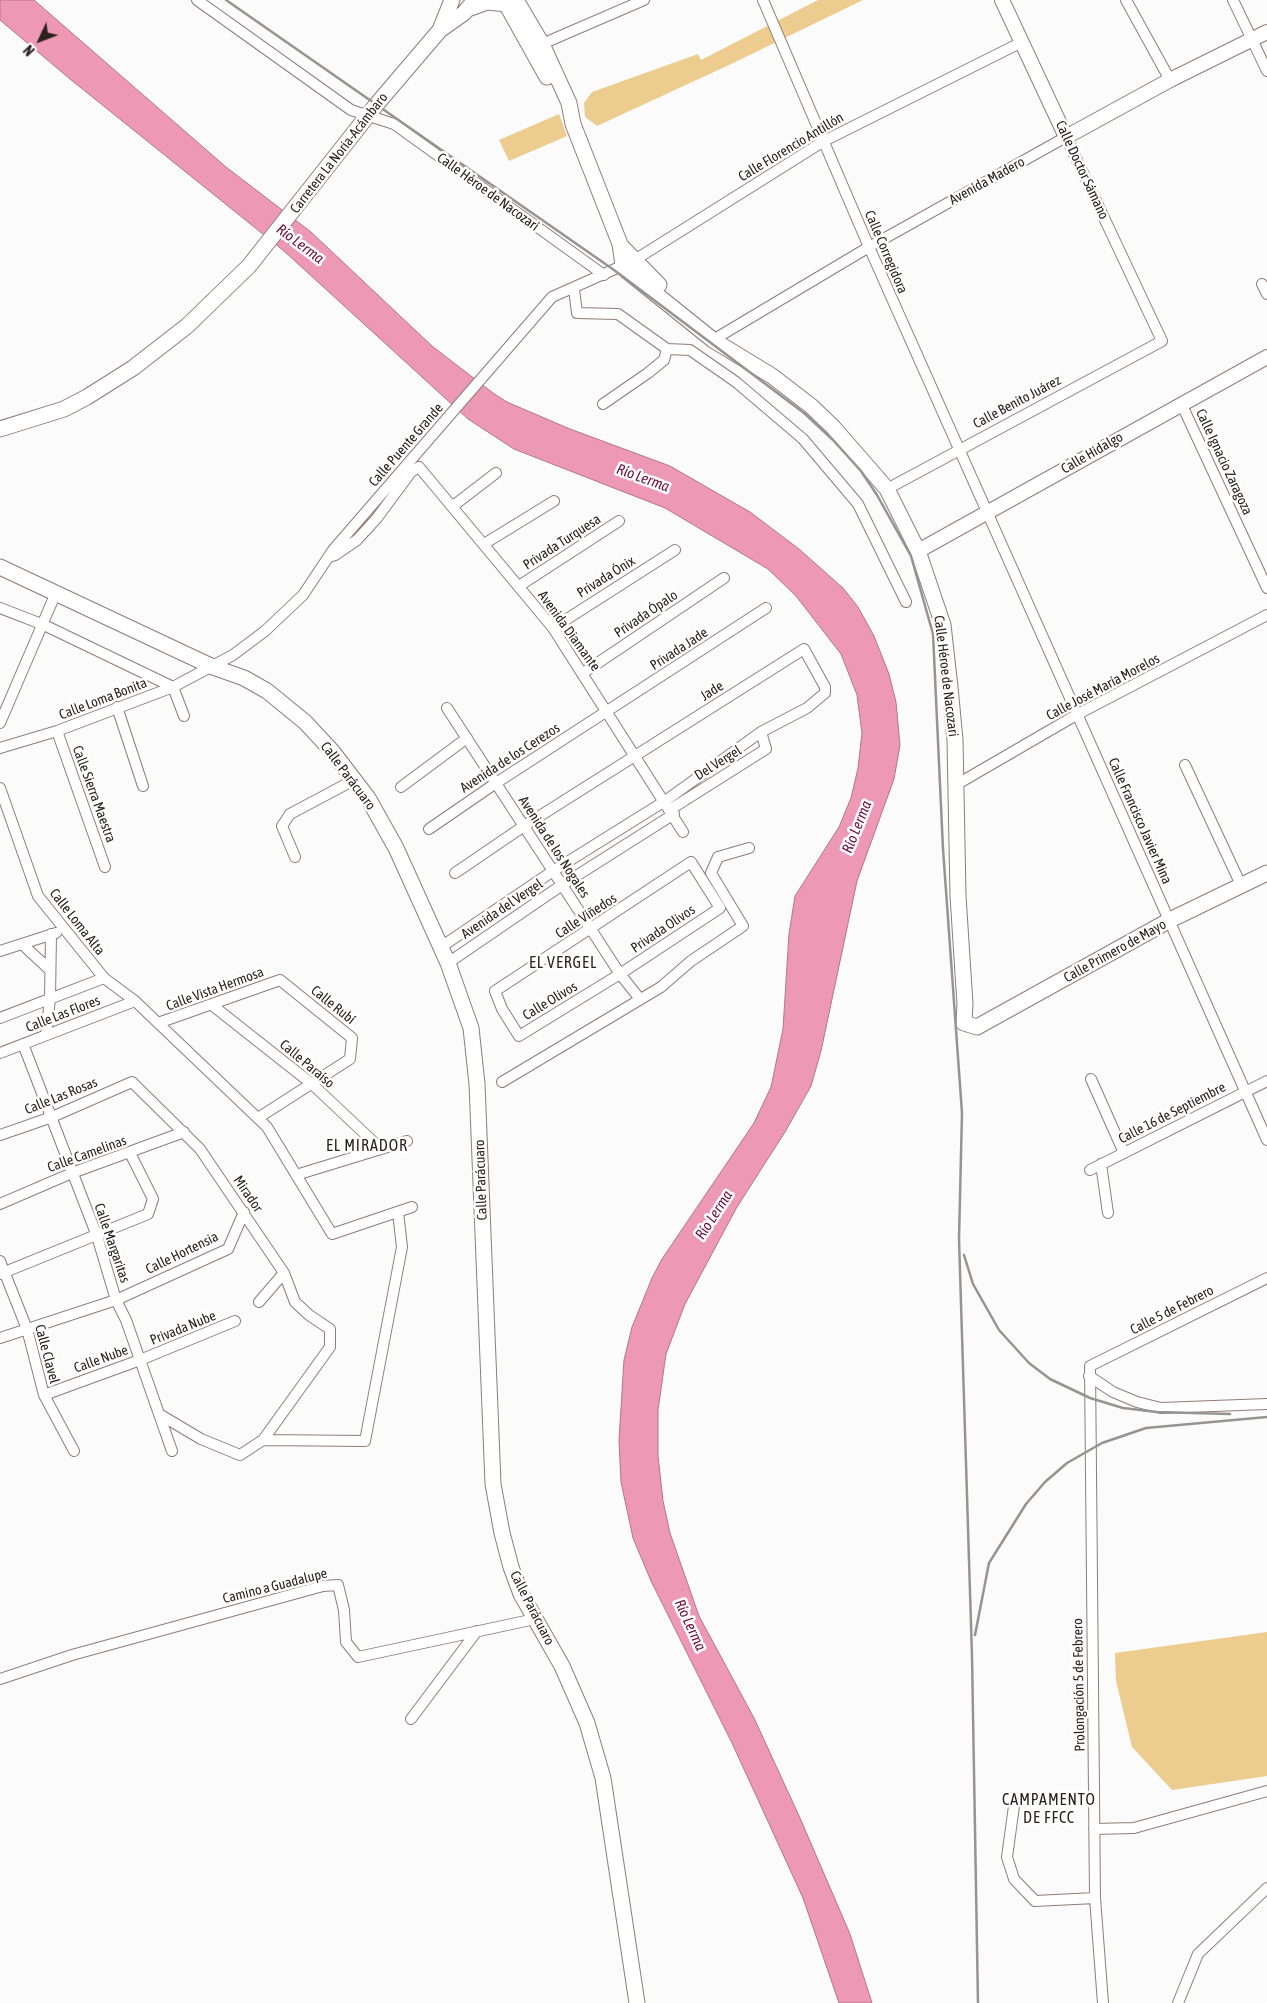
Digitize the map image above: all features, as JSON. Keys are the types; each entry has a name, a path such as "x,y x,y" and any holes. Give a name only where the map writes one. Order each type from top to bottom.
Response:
{"main road":[{"path":"440,30 452,0"},
{"path":"509,1 542,44 569,103 573,124"},
{"path":"472,4 509,1"},
{"path":"509,1 573,124 628,263"},
{"name":"Carretera La Noria-Acámbaro","path":"0,429 64,409 133,368 187,326 249,266 369,114 440,30 472,4"},
{"name":"Calle Héroe de Nacozari","path":"628,263 650,278 716,338 811,406 852,447 887,489 918,550 943,625 955,740 954,786 965,1004 964,1023"},
{"name":"Calle Parácuaro","path":"0,567 55,595 213,667 244,678 287,707 332,751 368,798 396,848 441,947 470,1028 477,1084 493,1484 502,1533 511,1567 521,1594 562,1666 587,1723 603,1778 637,2003"},
{"name":"Calle Primero de Mayo","path":"964,1023 977,1027 1170,920 1267,873"}],"street":[{"name":"Calle Héroe de Nacozari","path":"197,0 351,110 369,114 394,124 604,275"},
{"path":"542,44 644,0"},
{"name":"Calle Corregidora","path":"763,0 869,247 988,513"},
{"name":"Calle Doctor Sámano","path":"1002,0 1162,341"},
{"path":"1126,0 1170,80"},
{"path":"1233,0 1267,71"},
{"name":"Avenida Madero","path":"716,338 869,247 1066,137 1170,80 1267,32"},
{"name":"Calle Florencio Antillón","path":"628,263 824,141 1022,42"},
{"name":"Calle Puente Grande","path":"213,667 265,631 302,595 330,553 535,317 543,305 552,297 574,289 628,263"},
{"path":"1262,284 1267,294"},
{"path":"574,289 577,313 618,314 668,349 684,349 696,354 736,382 803,439 858,504 906,602"},
{"name":"Calle Benito Juárez","path":"887,489 958,449 1162,341"},
{"path":"603,404 664,360 668,349"},
{"name":"Calle Hidalgo","path":"918,550 1267,357"},
{"name":"Calle Ignacio Zaragoza","path":"1181,403 1267,588"},
{"name":"Avenida Diamante","path":"330,553 335,556 357,540 377,518 416,467 419,467 427,474 553,628 670,808 683,832"},
{"path":"453,506 496,473"},
{"path":"484,544 554,501"},
{"name":"Calle Francisco Javier Mina","path":"988,513 1267,1140"},
{"name":"Privada Turquesa","path":"519,586 619,521"},
{"name":"Privada Ónix","path":"553,628 675,550"},
{"name":"Privada Ópalo","path":"583,673 724,578"},
{"path":"0,723 44,625 55,595"},
{"path":"0,608 44,625 173,687 184,716"},
{"name":"Privada Jade","path":"608,712 766,608"},
{"name":"Calle José María Morelos","path":"954,786 1078,714 1267,615"},
{"name":"Del Vergel","path":"670,808 761,732 807,708 825,693 826,686 804,648"},
{"name":"Jade","path":"455,873 524,826 804,648"},
{"name":"Calle Loma Bonita","path":"0,748 57,731 173,687 213,667"},
{"path":"117,707 143,786"},
{"name":"Avenida de los Nogales","path":"447,708 620,974 640,999"},
{"name":"Avenida de los Cerezos","path":"429,829 496,783 608,712"},
{"name":"Calle Sierra Maestra","path":"57,731 105,867"},
{"name":"Del Vergel","path":"670,808 766,749 761,732"},
{"path":"401,787 466,738"},
{"path":"1185,765 1241,885"},
{"path":"295,857 282,826 290,814 354,780"},
{"name":"Calle Loma Alta","path":"0,788 38,896 104,978 135,1001"},
{"name":"Avenida del Vergel","path":"441,947 553,871 670,808"},
{"name":"Avenida del Vergel","path":"448,963 670,808"},
{"path":"502,1082 661,987 691,961 743,926 711,873 718,857 749,848"},
{"name":"Privada Olivos","path":"620,974 720,908 691,862"},
{"name":"Calle Viñedos","path":"519,1036 502,1009 495,991 691,862"},
{"path":"0,951 64,930"},
{"path":"46,1036 50,998 51,934"},
{"path":"22,944 50,970"},
{"name":"Calle Olivos","path":"519,1036 620,974"},
{"path":"0,1018 104,978"},
{"name":"Calle Vista Hermosa","path":"158,1023 280,980"},
{"name":"Calle Rubí","path":"280,980 352,1038 350,1060 312,1084"},
{"path":"135,1001 267,1126 332,1234 412,1207"},
{"name":"Calle Las Flores","path":"0,1053 135,1001"},
{"name":"Calle Paraíso","path":"212,1005 312,1084 380,1148"},
{"name":"Calle Margaritas","path":"23,1044 97,1236 116,1300 126,1320 172,1451"},
{"path":"1091,1079 1124,1153"},
{"name":"Calle 16 de Septiembre","path":"1090,1170 1267,1081"},
{"name":"Calle Las Rosas","path":"0,1135 52,1117 132,1082"},
{"name":"Mirador","path":"132,1082 200,1149 284,1273 295,1302 309,1315 330,1329 330,1347 263,1440"},
{"path":"258,1118 312,1084"},
{"name":"Calle Camelinas","path":"0,1204 72,1173 184,1132"},
{"path":"296,1175 406,1141"},
{"path":"2,1273 148,1214 153,1199 130,1153"},
{"path":"1102,1164 1108,1213"},
{"name":"Calle Hortensia","path":"0,1338 116,1300 228,1249 244,1212"},
{"path":"159,1414 201,1439 240,1455 263,1440 366,1441 402,1247 398,1212"},
{"name":"Calle Clavel","path":"0,1261 2,1273 27,1329 44,1395 74,1451"},
{"path":"259,1302 284,1273"},
{"name":"Calle 5 de Febrero","path":"1090,1371 1267,1278"},
{"name":"Privada Nube","path":"140,1360 236,1321"},
{"name":"Calle Nube","path":"44,1395 140,1360"},
{"path":"1090,1371 1114,1392 1137,1402 1160,1408 1267,1404"},
{"name":"Prolongación 5 de Febrero","path":"1090,1371 1095,1898 1103,2003"},
{"name":"Camino a Guadalupe","path":"0,1679 72,1655 322,1586 338,1585 344,1610 346,1642 358,1657 535,1619"},
{"path":"411,1719 477,1631"},
{"path":"1094,1829 1134,1828 1267,1791"},
{"path":"1014,1806 1007,1857 1014,1879 1035,1901 1095,1898"},
{"path":"1178,2003 1198,1954 1267,1888"}],"shaded area":[{"path":"818,0 863,0 597,126 585,117 584,103 592,92 698,54 701,60"},
{"path":"559,114 567,136 509,161 499,140"},
{"path":"1267,1632 1267,1776 1172,1790 1132,1747 1116,1681 1115,1653"}],"water":[{"name":"Río Lerma","path":"0,0 34,0 226,167 311,232 432,346 493,393 507,402 570,429 670,466 750,512 799,549 843,588 858,607 874,636 889,674 896,702 900,745 894,779 857,881 821,1051 811,1086 785,1132 737,1207 685,1304 666,1354 658,1410 658,1456 663,1501 670,1533 699,1616 754,1718 800,1818 850,1934 872,2003 839,2003 803,1898 732,1743 651,1581 633,1538 621,1482 619,1440 624,1360 632,1327 652,1278 662,1259 754,1123 771,1087 783,1029 789,934 795,896 839,827 851,798 858,768 862,733 857,695 841,654 796,596 768,569 665,508 514,449 468,419 284,251 70,79 0,20"}],"railway":[{"path":"226,0 614,270 804,413 833,440 861,471 877,495 911,556 933,634 943,849 962,1113 959,1239 972,1656 978,2003"},
{"path":"964,1255 973,1284 999,1330 1029,1363 1050,1379 1090,1398 1123,1408 1157,1412 1230,1414"},
{"path":"975,1635 989,1563 1026,1504 1045,1482 1067,1463 1102,1443 1146,1428 1267,1417"}],"district":[{"name":"EL VERGEL","path":"563,963"},
{"name":"EL MIRADOR","path":"367,1146"},
{"name":"CAMPAMENTO DE FFCC","path":"1049,1809"}]}
